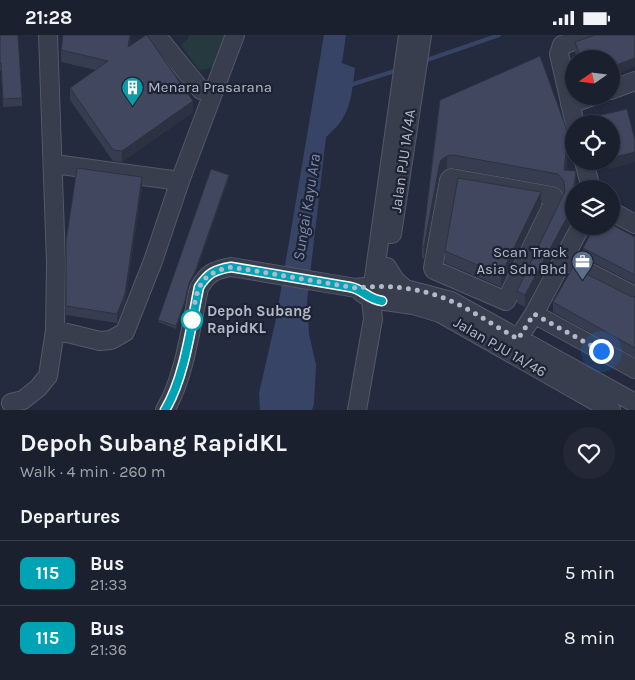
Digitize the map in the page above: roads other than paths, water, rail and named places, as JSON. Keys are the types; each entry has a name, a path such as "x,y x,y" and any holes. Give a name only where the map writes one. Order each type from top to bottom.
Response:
{"street":[{"path":"12,403 23,400 38,388 48,376 55,330 54,164 48,35"},
{"path":"156,35 201,90 214,91"},
{"path":"55,330 100,341 111,340 124,332 153,261 180,181 235,35"},
{"path":"565,82 559,54 562,45 591,35"},
{"name":"Jalan PJU 1A/4A","path":"369,291 415,36"},
{"name":"Jalan PJU 1A/4A","path":"369,291 387,267 408,77"},
{"path":"620,87 635,81"},
{"path":"570,105 573,115"},
{"path":"54,164 180,181"},
{"path":"484,320 506,301 555,199 553,196 451,178 449,180 433,268 506,301"},
{"path":"620,216 635,224"},
{"path":"518,339 534,314 576,235"},
{"path":"563,259 635,296"},
{"path":"165,410 175,390 182,366 199,287 206,277 212,273 231,267 369,291 373,319 357,410"},
{"path":"387,267 395,280 405,289"},
{"name":"Jalan PJU 1A/46","path":"369,291 405,289 451,301 635,403"},
{"name":"Jalan PJU 1A/46","path":"369,291 440,313 611,410"},
{"path":"484,320 489,294"},
{"path":"534,314 635,369"}],"water":[{"name":"Sungai Kayu Ara","path":"324,35 346,35 342,63 355,68 351,98 345,114 341,122 326,137 307,301 309,334 316,365 314,404 312,410 260,410 259,393 276,319"}],"waterway":[{"path":"424,61 499,35"},
{"path":"350,85 398,70"}],"place":[{"name":"Menara Prasarana","path":"132,106"},
{"name":"Scan Track Asia Sdn Bhd","path":"583,280"},
{"name":"Depoh Subang RapidKL","path":"192,320"}]}
